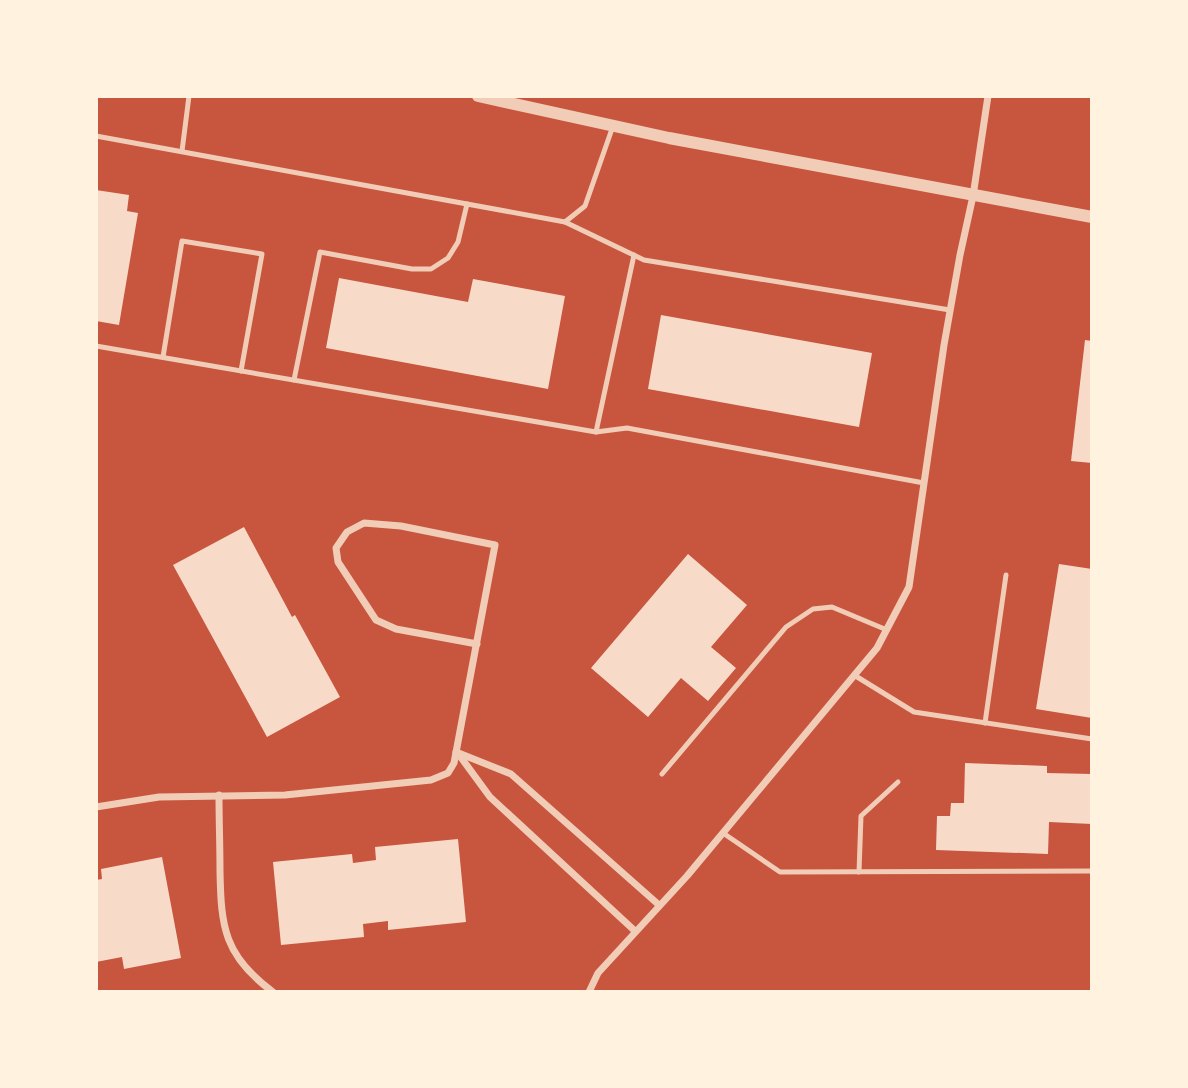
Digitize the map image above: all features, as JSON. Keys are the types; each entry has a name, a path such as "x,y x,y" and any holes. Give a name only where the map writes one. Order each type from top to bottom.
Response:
{"street":[{"path":"478,96 613,126 1092,217"},
{"path":"589,992 598,973 687,876 877,648 909,587 950,310 974,196 988,96"},
{"path":"96,807 159,797 306,794 431,780 452,769 477,644 495,545 401,526 364,523 354,527 340,539 336,548 338,562 376,621 396,629 477,644"},
{"path":"456,752 511,774 659,905"},
{"path":"456,752 490,797 635,931"},
{"path":"219,795 222,923 234,951 247,970 273,992"}],"lane":[{"path":"182,151 189,96"},
{"path":"565,222 585,206 613,126"},
{"path":"96,136 565,222 644,260 950,310"},
{"path":"294,380 320,252 412,269 431,269 448,258 458,242 467,204"},
{"path":"163,357 182,241 262,254 241,371"},
{"path":"596,432 634,255"},
{"path":"96,346 596,432 628,428 924,483"},
{"path":"985,723 1006,575"},
{"path":"662,774 786,627 813,609 832,607 887,629"},
{"path":"855,675 914,712 1092,739"},
{"path":"859,872 861,816 898,782"},
{"path":"723,833 780,873 1092,871"}],"building":[{"path":"96,190 129,195 127,211 138,213 119,325 96,321"},
{"path":"339,278 468,302 473,279 565,296 548,389 326,348"},
{"path":"661,315 872,353 859,427 648,389"},
{"path":"1085,340 1092,341 1092,463 1071,461"},
{"path":"244,527 292,617 295,615 340,697 267,737 173,565"},
{"path":"688,554 747,605 711,647 736,668 708,701 681,678 648,717 591,668"},
{"path":"1059,564 1092,569 1092,718 1036,709"},
{"path":"965,763 1047,766 1047,773 1092,774 1092,824 1049,822 1048,854 936,850 937,816 950,816 951,803 964,803"},
{"path":"458,839 466,922 388,930 388,921 363,924 364,937 281,945 273,862 352,854 353,863 376,860 375,847"},
{"path":"162,857 181,958 124,969 122,957 96,962 96,880 102,879 101,869"}]}
